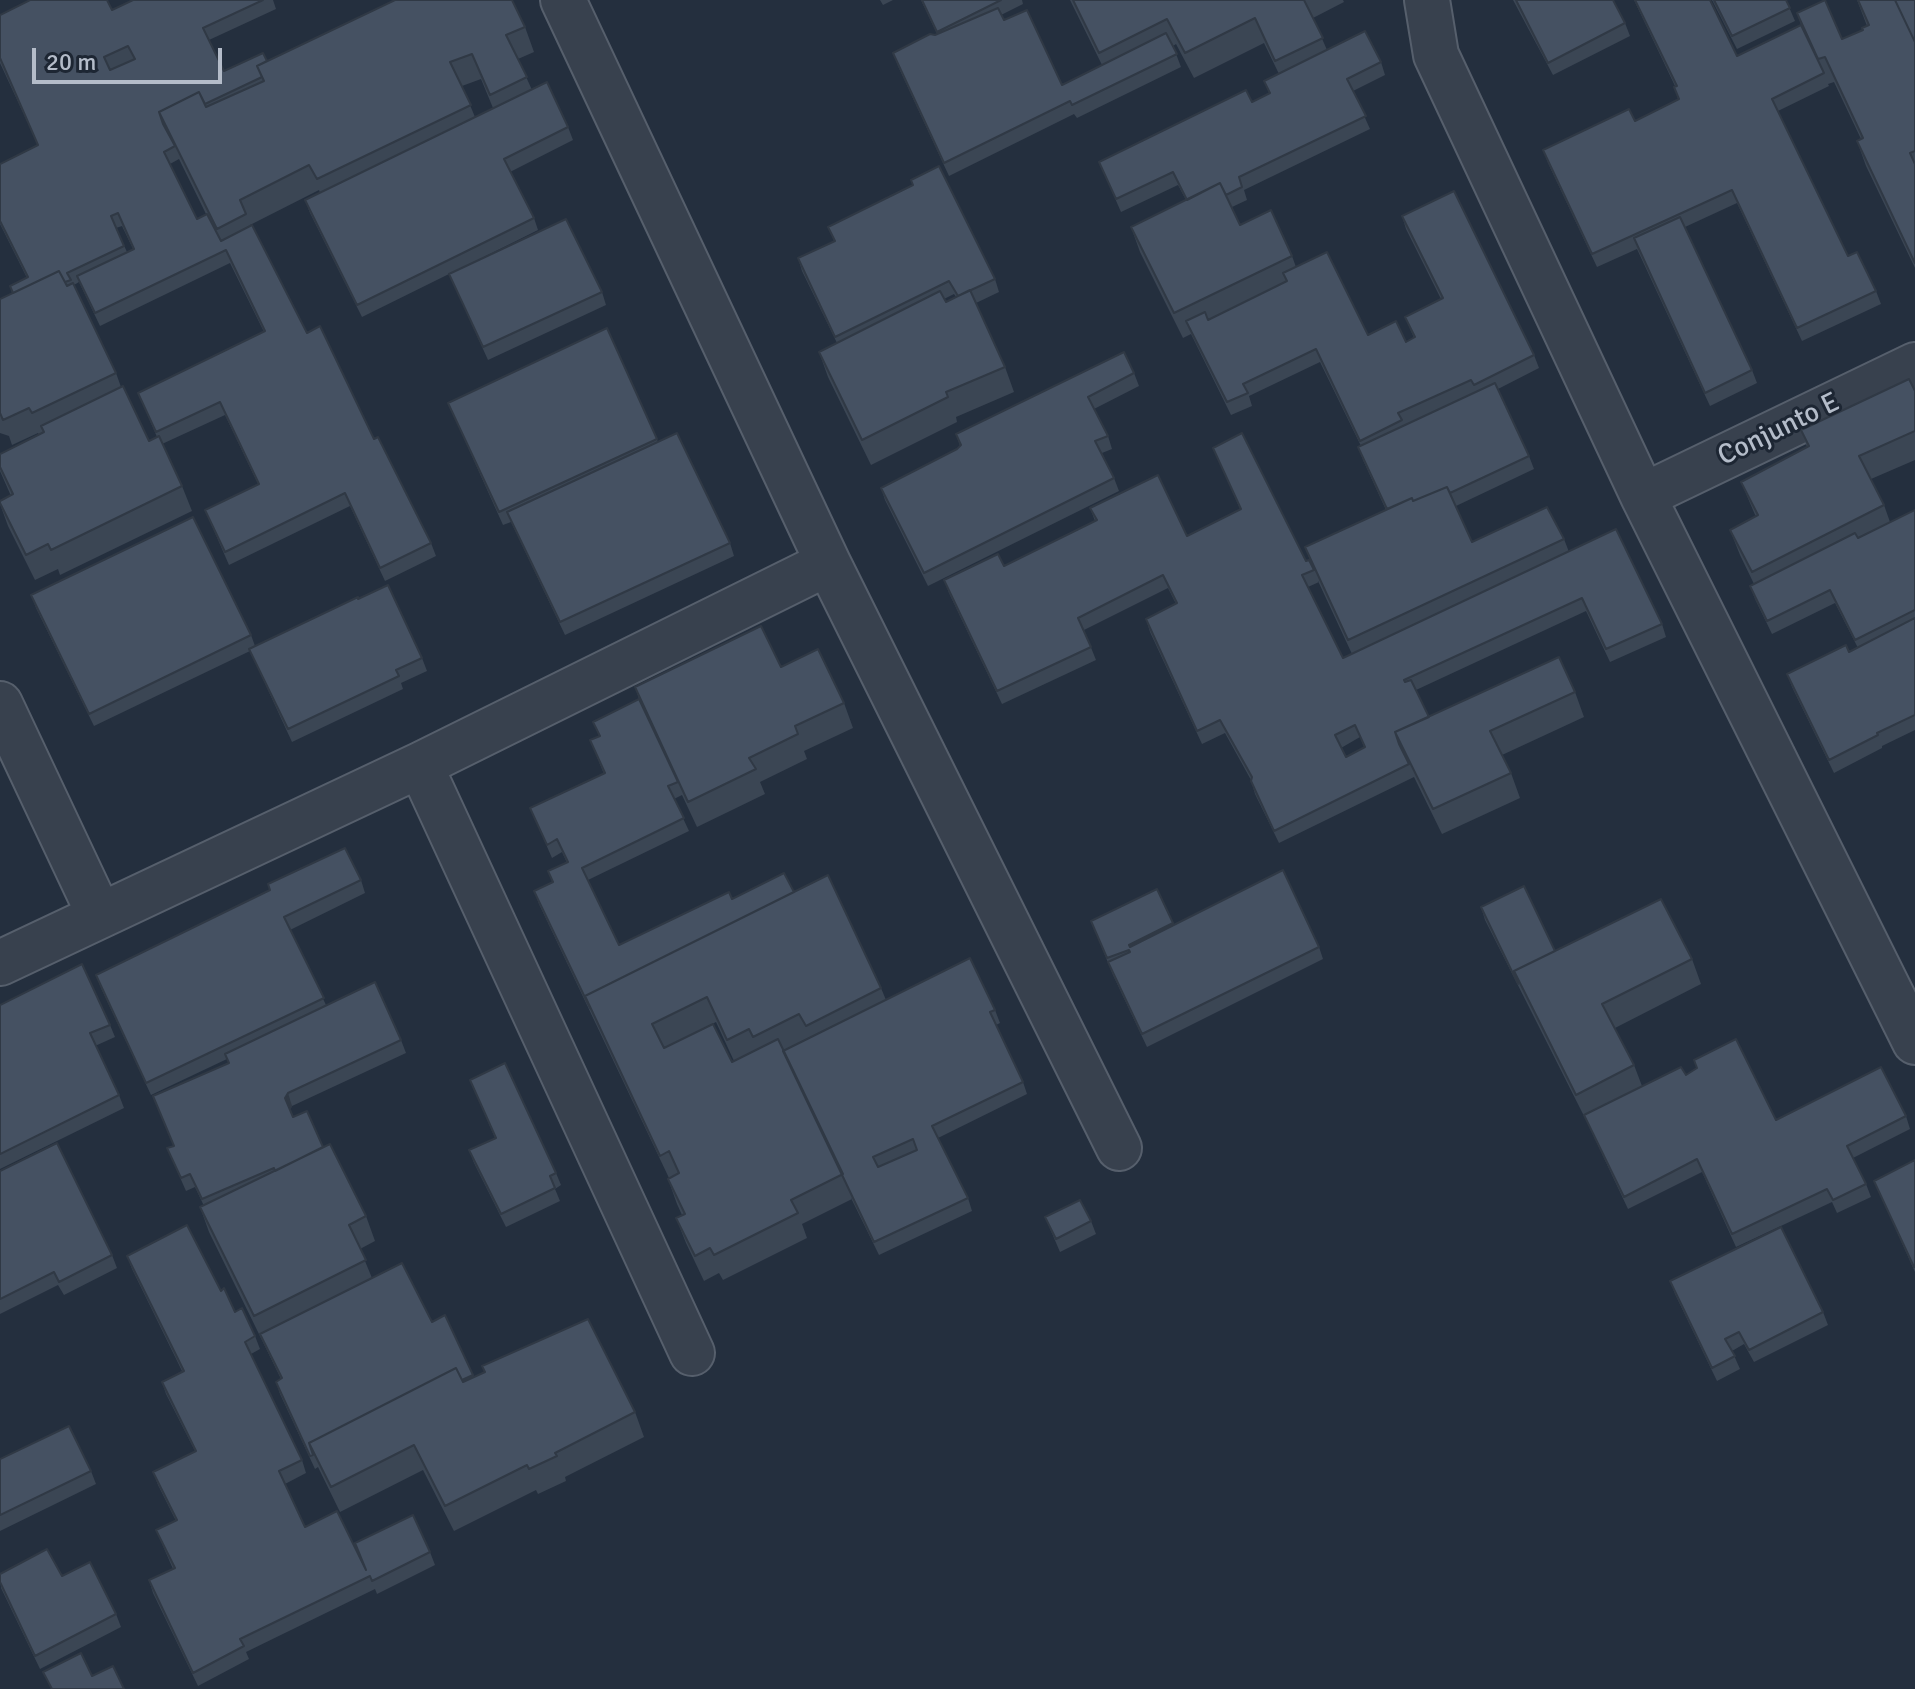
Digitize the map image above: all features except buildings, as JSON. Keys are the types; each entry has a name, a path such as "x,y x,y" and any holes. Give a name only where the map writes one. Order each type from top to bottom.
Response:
{"street":[{"path":"563,0 828,563 1119,1148"},
{"path":"1427,0 1436,55 1643,496 1915,1042"},
{"name":"Conjunto E","path":"1643,496 1915,365"},
{"path":"0,963 420,765 828,563"},
{"path":"0,704 99,914"},
{"path":"420,765 692,1353"}]}
